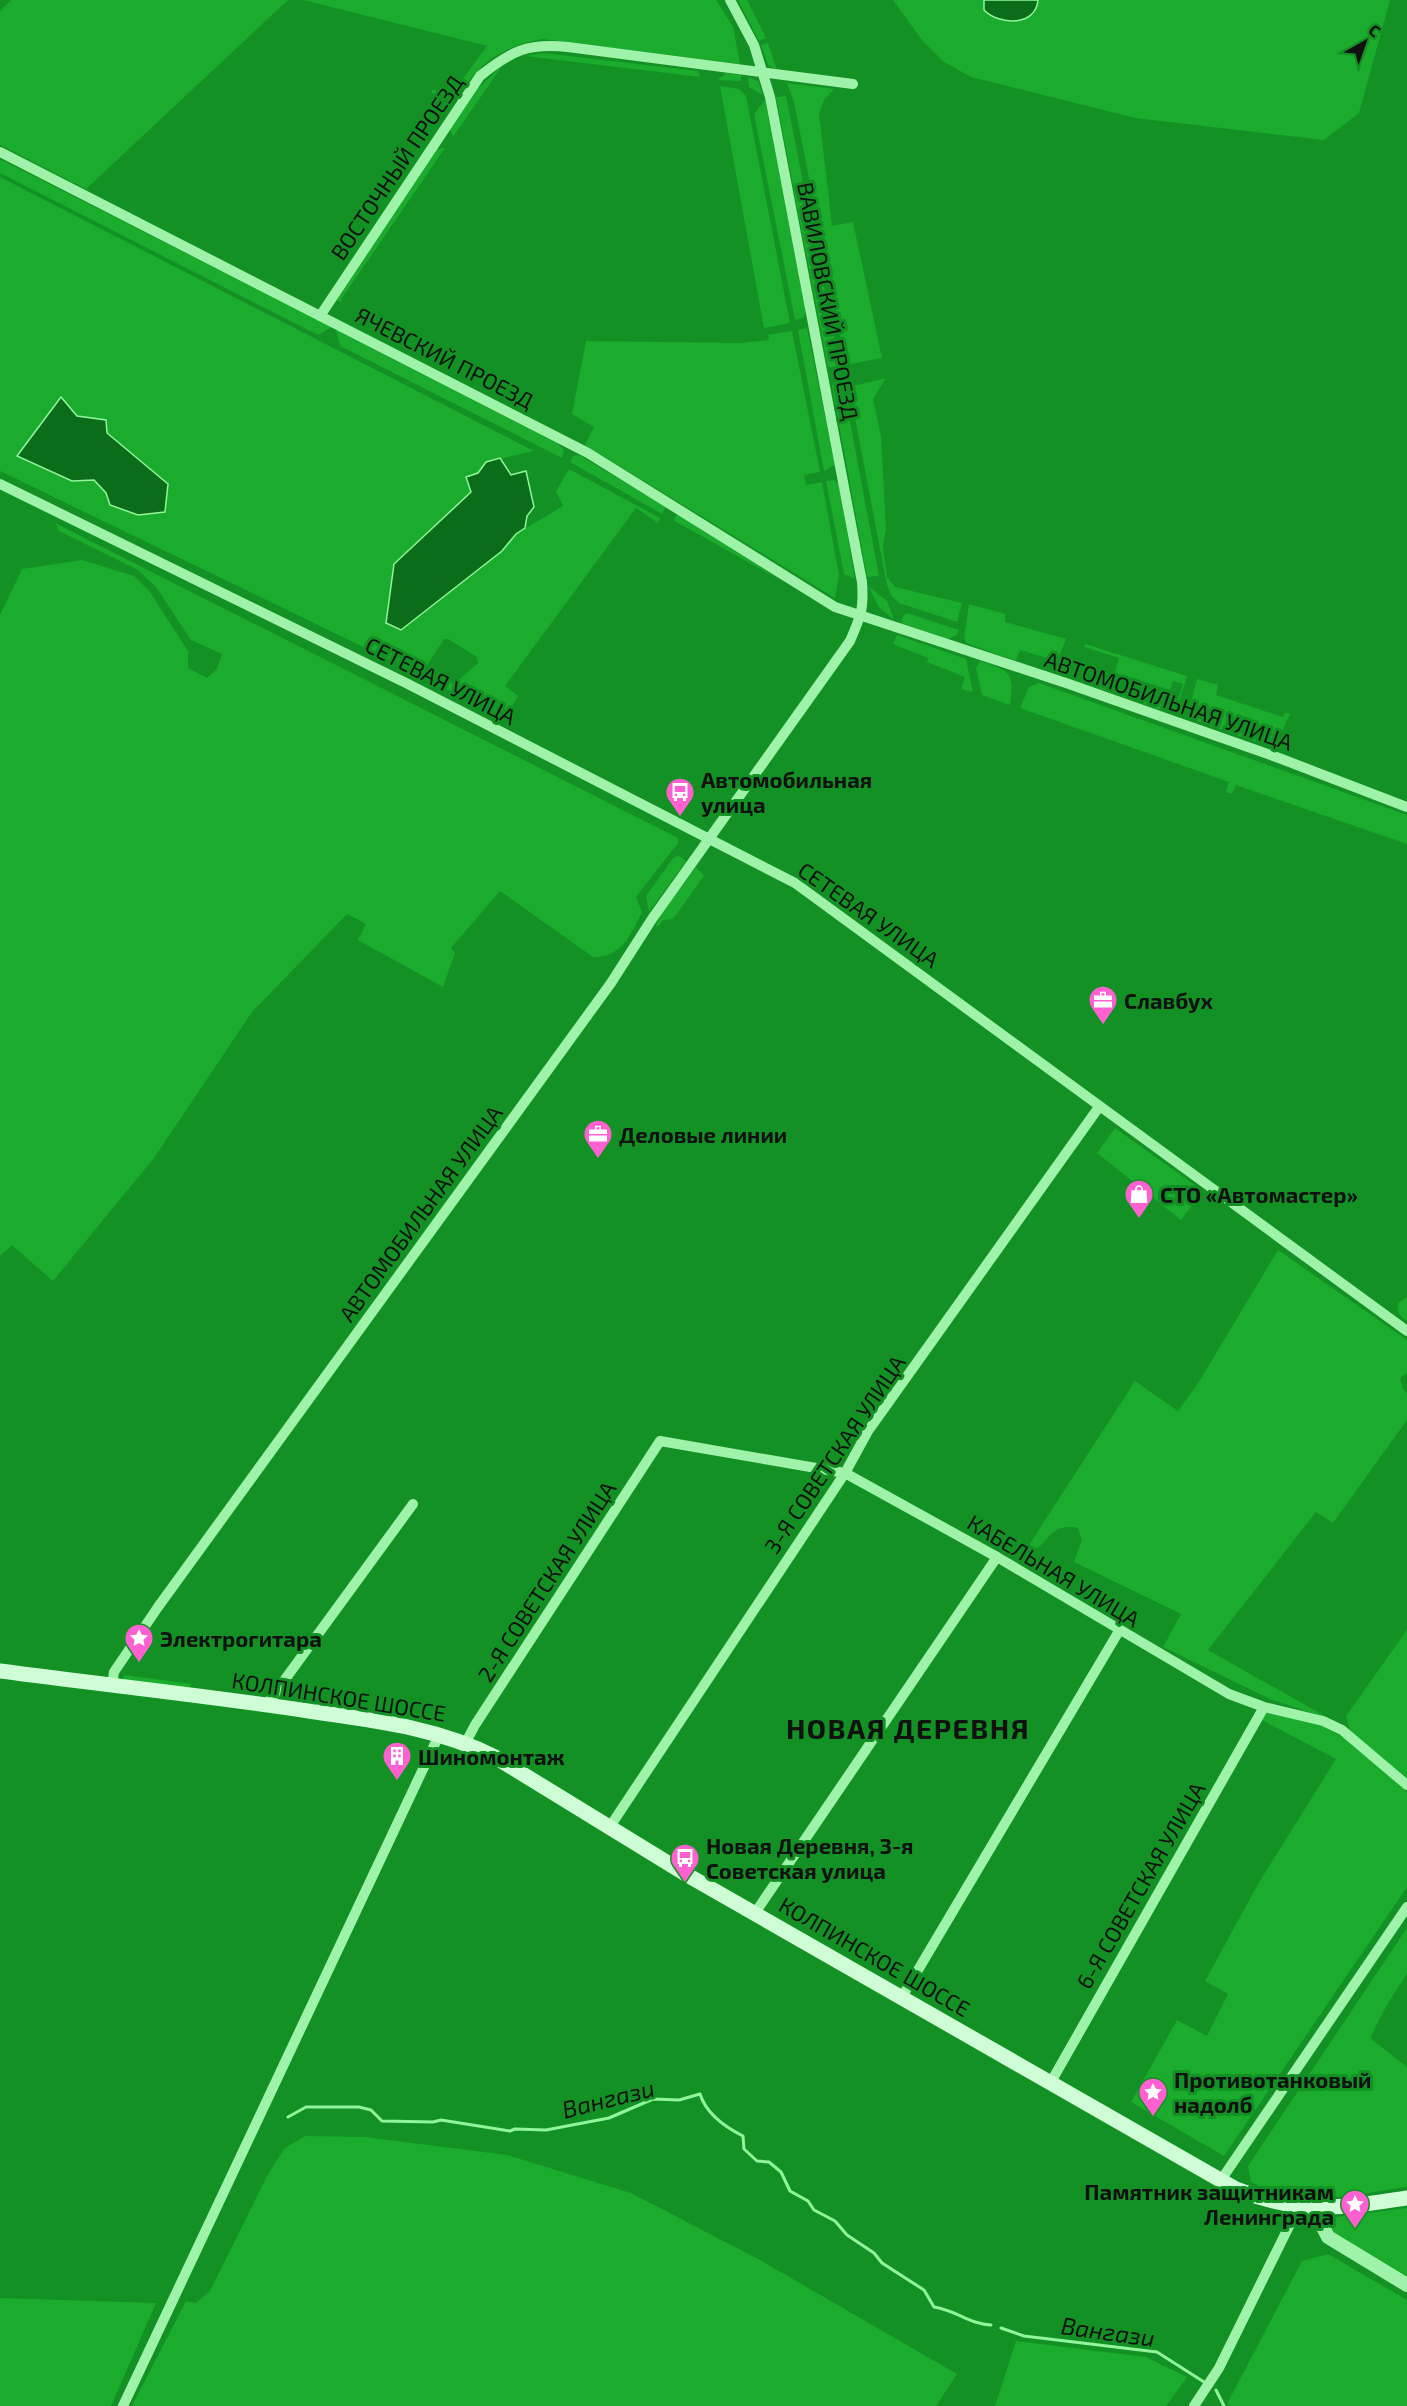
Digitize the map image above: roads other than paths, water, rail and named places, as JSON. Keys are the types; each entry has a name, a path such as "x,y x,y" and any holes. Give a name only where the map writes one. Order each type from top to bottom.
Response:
{"main road":[{"name":"КОЛПИНСКОЕ ШОССЕ","path":"0,1671 267,1704 440,1733 466,1742 495,1757 609,1828 755,1913 1221,2180 1258,2198 1298,2208 1322,2208 1407,2198"}],"street":[{"name":"ВАВИЛОВСКИЙ ПРОЕЗД","path":"730,0 743,21 765,74 858,559 864,608 861,616"},
{"name":"ВОСТОЧНЫЙ ПРОЕЗД","path":"320,316 468,91 480,76 513,53 526,47 557,46 854,84"},
{"name":"ЯЧЕВСКИЙ ПРОЕЗД","path":"0,152 588,453 835,607 861,616"},
{"name":"СЕТЕВАЯ УЛИЦА","path":"0,484 415,687 809,892 1407,1331"},
{"name":"АВТОМОБИЛЬНАЯ УЛИЦА","path":"112,1686 114,1672 158,1607 604,993 652,919 850,641 861,616 1066,683 1279,758 1407,807"},
{"name":"3-Я СОВЕТСКАЯ УЛИЦА","path":"609,1828 845,1473 868,1431 1099,1107"},
{"name":"КАБЕЛЬНАЯ УЛИЦА","path":"660,1442 845,1473 997,1557 1229,1694 1264,1707 1323,1721 1342,1730 1407,1785"},
{"name":"2-Я СОВЕТСКАЯ УЛИЦА","path":"466,1742 660,1442"},
{"path":"267,1704 413,1504"},
{"path":"755,1913 997,1557"},
{"path":"902,1997 1119,1631"},
{"name":"6-Я СОВЕТСКАЯ УЛИЦА","path":"1051,2082 1264,1707"},
{"path":"123,2406 440,1733"},
{"path":"1221,2180 1407,1907"},
{"path":"1194,2406 1219,2368 1298,2208"},
{"path":"1322,2208 1323,2227 1328,2237 1407,2285"}],"waterway":[{"name":"Вангази","path":"288,2117 306,2107 359,2107 371,2110 382,2121 433,2122 441,2120 510,2131 515,2129 546,2130 609,2118 653,2099 679,2100 700,2094 717,2119 743,2136 744,2149 757,2161 769,2162 781,2172 790,2191 808,2201 814,2210 835,2221 847,2235 874,2253 882,2263 924,2290 934,2307 991,2325"},
{"name":"Вангази","path":"1001,2328 1024,2336 1157,2352 1204,2382"},
{"name":"Вангази","path":"1216,2390 1224,2406"}],"place":[{"name":"Автомобильная улица","path":"680,818"},
{"name":"Славбух","path":"1103,1026"},
{"name":"Деловые линии","path":"598,1160"},
{"name":"СТО «Автомастер»","path":"1139,1220"},
{"name":"Электрогитара","path":"139,1664"},
{"name":"Шиномонтаж","path":"397,1782"},
{"name":"Новая Деревня, 3-я Советская улица","path":"685,1884"},
{"name":"Противотанковый надолб","path":"1153,2118"},
{"name":"Памятник защитникам Ленинграда","path":"1355,2230"}],"district":[{"name":"НОВАЯ ДЕРЕВНЯ","path":"908,1728"}]}
